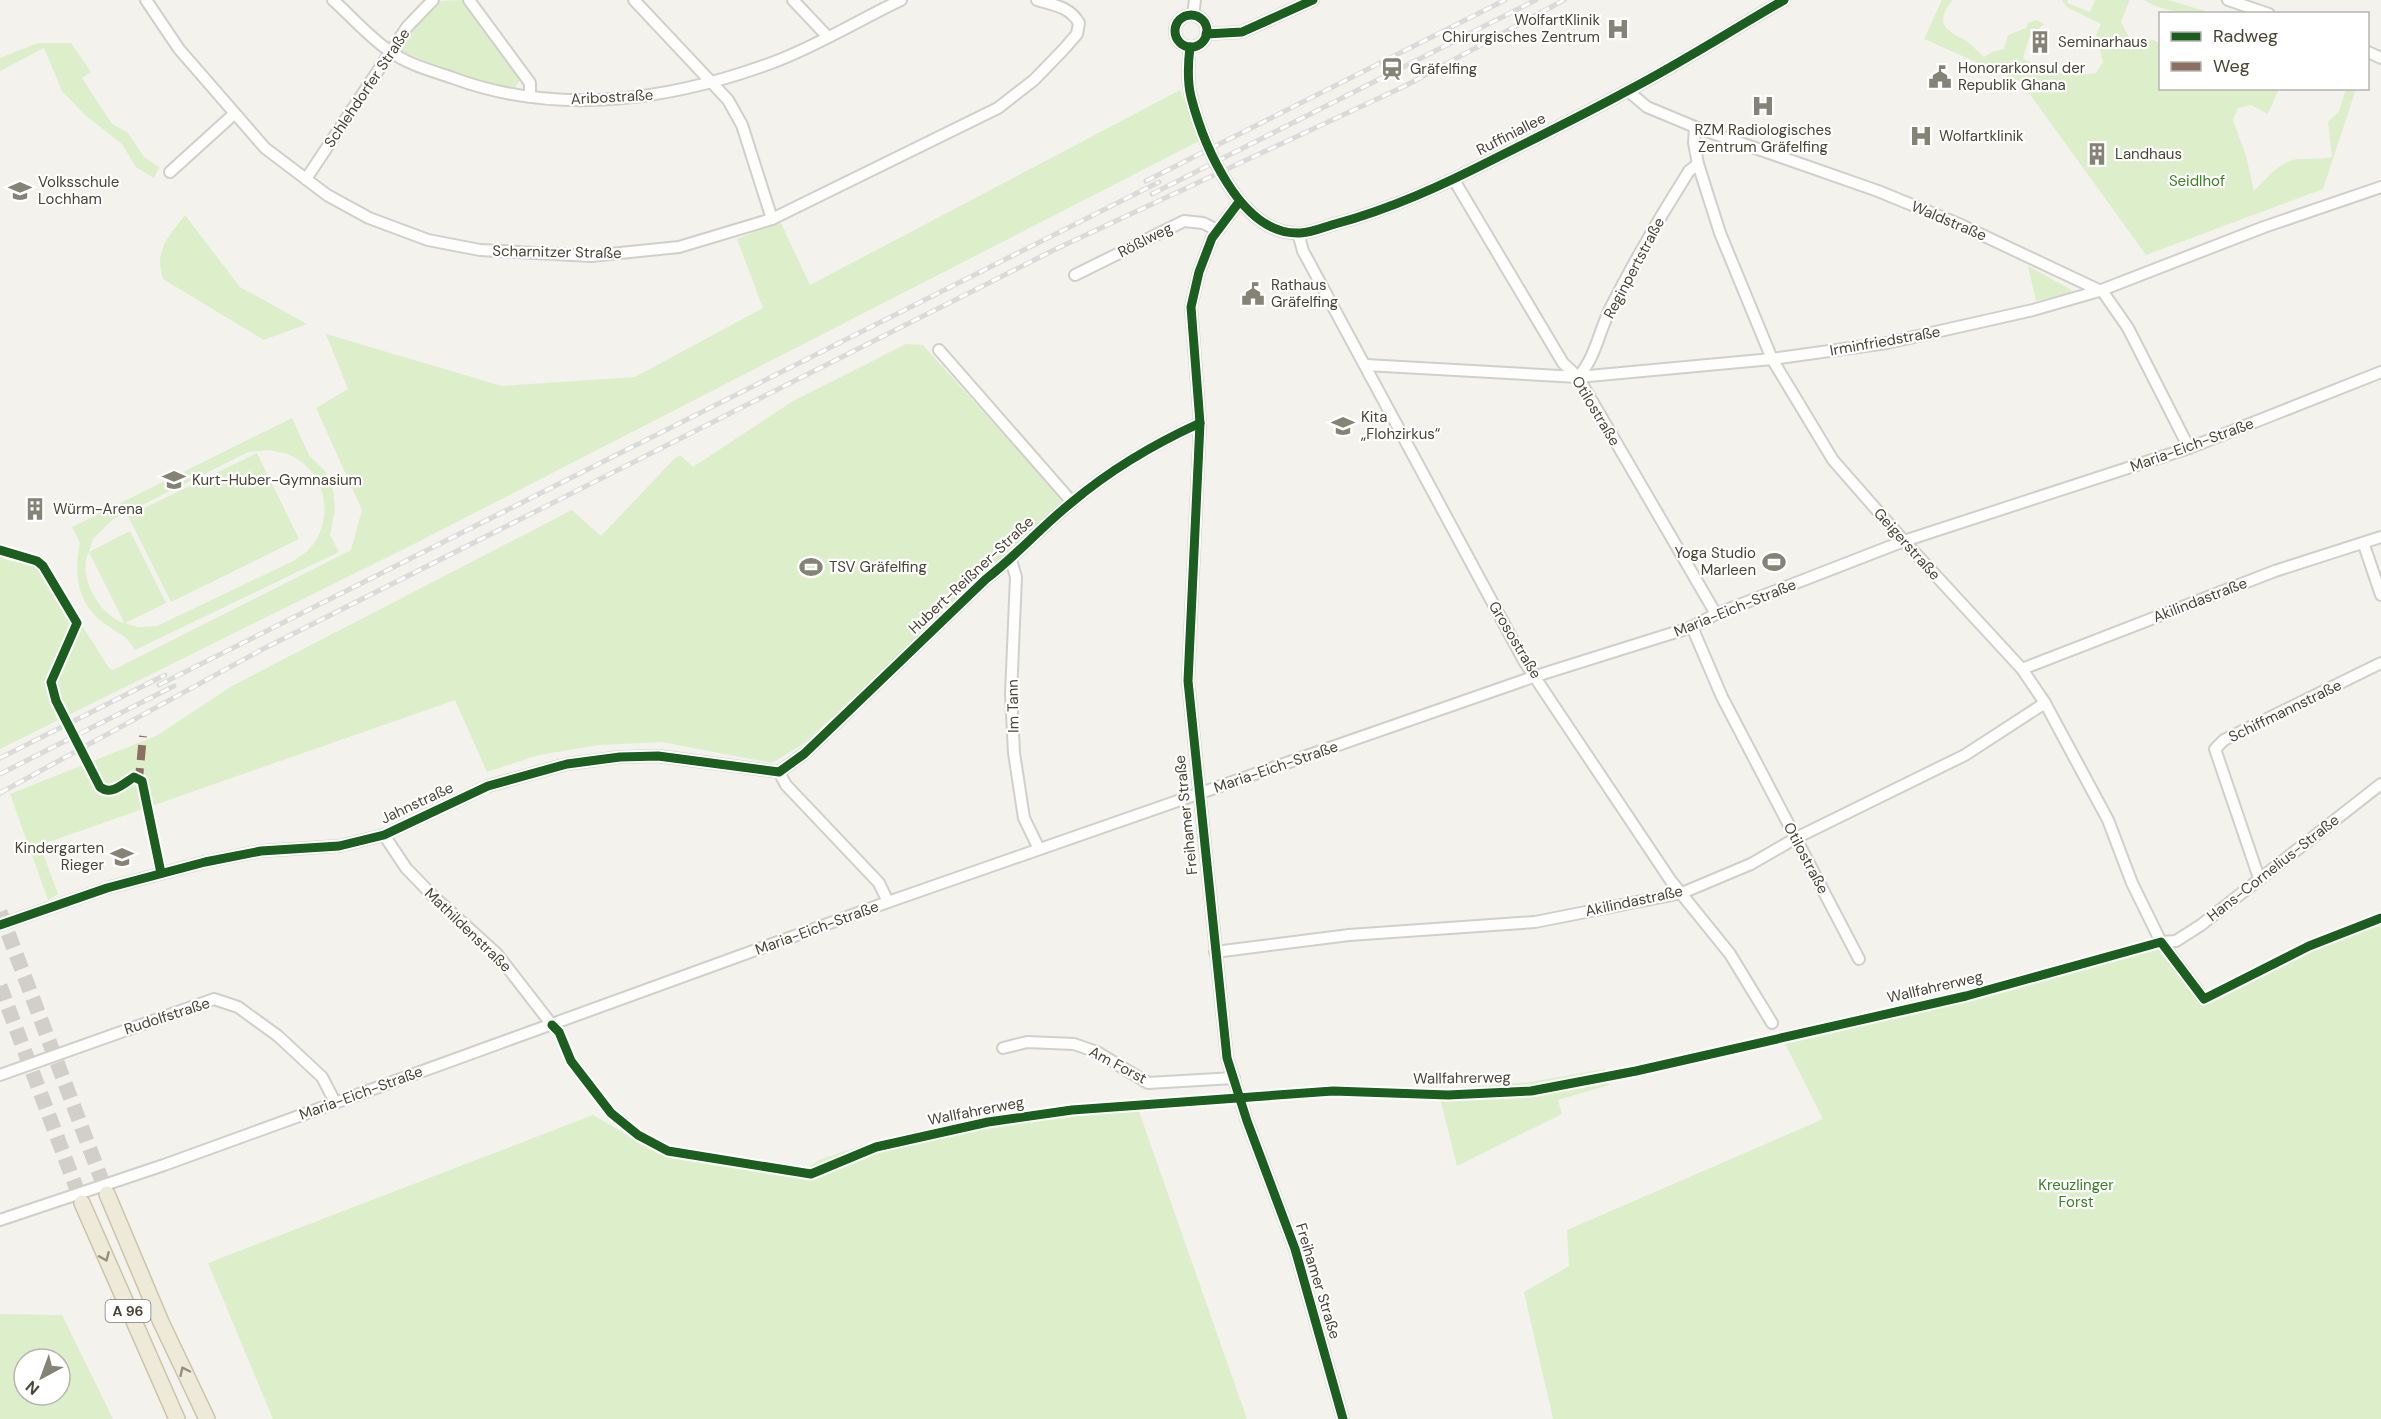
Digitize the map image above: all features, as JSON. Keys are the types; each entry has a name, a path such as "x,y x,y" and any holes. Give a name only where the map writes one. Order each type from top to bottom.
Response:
{"highway":[{"name":"A 96","path":"107,1194 161,1322 207,1419"},
{"name":"A 96","path":"82,1203 177,1419"}],"street":[{"name":"Scharnitzer Straße","path":"146,0 179,49 234,114 265,148 306,180 369,218 428,240 480,250 558,255 620,255 679,248 772,219 998,108 1034,80 1077,34 1079,23 1074,14 1065,8 1037,0"},
{"name":"Aribostraße","path":"333,0 391,52 468,84 530,97 587,101 647,97 712,83 776,61 901,0"},
{"name":"Schlehdorfer Straße","path":"306,180 408,27 433,0"},
{"path":"469,0 530,83 530,97"},
{"path":"634,0 728,100 742,125 772,219"},
{"path":"793,0 827,36"},
{"path":"1193,15 1195,0"},
{"path":"1206,34 1242,32 1313,0"},
{"name":"Ruffiniallee","path":"1239,202 1272,227 1298,233 1365,216 1454,180 1628,91 1784,0"},
{"path":"2228,0 2263,12"},
{"path":"1193,15 1202,20 1206,34 1200,44 1190,47 1177,39 1174,29 1181,18 1193,15"},
{"path":"1190,47 1188,81 1191,96 1208,144 1239,202"},
{"name":"Waldstraße","path":"1628,91 1647,107 1695,127 1888,195 1971,230 2103,292 2128,328 2189,448"},
{"path":"170,172 234,114"},
{"name":"Geigerstraße","path":"1695,127 1694,143 1698,164 1720,233 1772,359 1833,460 1904,542 2022,669 2045,703 2108,820 2132,883 2161,942"},
{"name":"Reginpertstraße","path":"1578,377 1589,365 1610,310 1646,238 1689,171 1698,164"},
{"name":"Otilostraße","path":"1454,180 1563,363 1578,377 1716,614"},
{"name":"Irminfriedstraße","path":"1366,365 1578,377 1772,359 1887,343 2033,310 2099,291 2264,227 2381,187"},
{"name":"Freihamer Straße","path":"1239,202 1217,230 1199,272 1191,307 1200,423 1188,681 1227,1058 1295,1249 1343,1419"},
{"name":"Rößlweg","path":"1075,274 1184,221 1203,223 1217,230"},
{"name":"Grosostraße","path":"1298,233 1303,251 1524,661 1671,881 1730,954 1772,1023"},
{"path":"939,350 1072,502"},
{"name":"Maria-Eich-Straße","path":"0,1220 552,1025 1039,849 1536,676 1692,627 1716,614 1904,542 2189,448 2381,372"},
{"name":"Hubert-Reißner-Straße","path":"779,772 804,754 986,579 1011,560 1018,550 1072,502 1152,445 1200,423"},
{"name":"Akilindastraße","path":"2022,669 2275,571 2381,537"},
{"path":"2364,544 2381,595"},
{"name":"Im Tann","path":"1011,560 1016,577 1011,694 1014,753 1024,818 1039,849"},
{"name":"Otilostraße","path":"1692,627 1722,697 1859,959"},
{"name":"Schiffmannstraße","path":"2259,878 2215,749 2234,735 2381,663"},
{"name":"Akilindastraße","path":"1215,952 1339,936 1535,922 1682,893 1751,864 1796,838 1965,755 2045,703"},
{"name":"Jahnstraße","path":"0,925 107,888 205,862 261,851 339,846 384,835 507,778 567,764 620,757 658,756 779,772"},
{"path":"779,772 786,785 879,883 888,902"},
{"name":"Hans-Cornelius-Straße","path":"2161,942 2176,940 2201,925 2381,784"},
{"name":"Mathildenstraße","path":"384,835 406,868 497,954 552,1025"},
{"path":"2161,942 2204,999"},
{"name":"Rudolfstraße","path":"0,1075 214,999 237,1007 278,1036 322,1077 335,1102"},
{"name":"Am Forst","path":"1003,1048 1027,1042 1074,1044 1097,1052 1149,1083 1234,1078"}],"green space":[{"path":"462,0 519,75 521,79 514,89 461,77 400,50 404,37 409,31 441,1"},
{"name":"Seidlhof","path":"1942,0 1952,0 1944,13 1943,19 1946,27 1968,42 1984,57 1994,51 2004,49 2008,35 2026,28 2028,23 2037,20 2044,24 2029,38 2023,58 2039,67 2058,73 2096,73 2103,62 2096,35 2101,24 2067,7 2062,0 2068,0 2067,3 2090,12 2095,0 2130,0 2121,22 2130,39 2153,40 2159,43 2159,90 2279,90 2268,114 2251,105 2238,108 2233,120 2246,156 2254,191 2274,171 2292,160 2332,157 2328,122 2339,111 2345,92 2356,90 2323,189 2146,255 2021,82 1924,39"},
{"path":"2144,0 2168,0 2209,12 2177,11"},
{"path":"38,43 71,43 91,72 82,78 112,124 127,132 144,157 159,167 154,178 136,167 122,144 85,115 62,91 44,48 0,71 0,58"},
{"path":"1180,90 1201,140 412,545 0,749 0,556 7,560 45,567 109,668 113,670 351,550 362,510 316,408 348,389 326,334 502,386 635,377 763,308 737,239 780,221 810,285"},
{"path":"185,215 240,287 307,324 264,340 163,279 160,260 164,244"},
{"path":"2028,266 2072,290 2070,293 2036,301"},
{"path":"906,344 923,345 1060,497 1060,502 803,744 772,763 662,742 599,745 539,755 487,772 455,700 40,845 58,894 48,900 10,794 156,736 232,686 572,510 601,536 680,455 693,467 793,401"},
{"path":"292,418 309,455 325,471 333,490 335,509 330,535 339,552 135,650 126,638 98,618 84,600 77,567 80,543 72,527","holes":["270,450 292,456 313,473 323,497 323,523 311,547 305,553 293,561 157,626 137,627 125,623 166,603 130,531 89,552 93,539 112,520 248,452","89,552 124,623 107,612 93,593 86,571"]},
{"path":"257,453 299,539 171,602 128,516"},
{"name":"Kreuzlinger Forst","path":"2381,916 2381,1419 1553,1419 1524,1292 1569,1266 1567,1230 1823,1119 1780,1034 1962,991 2150,940 2200,1005"},
{"path":"1605,1069 1609,1085 1558,1100 1562,1114 1457,1166 1438,1090 1530,1082"},
{"path":"1135,1100 1247,1419 273,1419 208,1263 593,1115 652,1149 727,1155 807,1168 819,1160 872,1142 1064,1105"},
{"path":"0,1314 62,1315 113,1419 0,1419"}],"tunnel":[{"path":"0,912 107,1194"},
{"path":"0,986 82,1203"}],"railway":[{"path":"1146,181 1505,0"},
{"path":"1152,194 1536,0"},
{"path":"0,793 261,650 1058,248 1405,86 1564,0"},
{"path":"159,685 1159,182"},
{"path":"0,758 165,675"},
{"path":"0,774 174,686"}],"marked path":[{"path":"142,782 139,778 143,736"}],"cycle path":[{"path":"1206,34 1242,32 1313,0"},
{"path":"1190,47 1188,72 1191,97 1205,138 1228,183 1242,203 1259,219 1279,230 1304,233 1376,211 1456,178 1647,80 1784,0"},
{"path":"1191,15 1202,20 1207,31 1202,42 1191,47 1180,42 1175,31 1180,20 1191,15"},
{"path":"1239,202 1212,238 1199,272 1191,307 1200,423 1188,681 1227,1058 1247,1121 1295,1249 1343,1419"},
{"path":"0,925 107,888 205,862 261,851 339,846 384,835 488,786 567,764 620,757 658,756 779,772 804,754 986,579 1071,503 1133,458 1200,423"},
{"path":"0,550 37,561 43,566 77,623 51,682 56,701 100,787 113,790 134,777 142,781 161,873"},
{"name":"Wallfahrerweg","path":"552,1025 559,1032 571,1061 611,1113 638,1135 668,1151 811,1174 876,1147 988,1122 1072,1110 1333,1091 1448,1095 1531,1091 1636,1071 1966,996 2161,942 2204,999 2309,946 2381,918"}],"place":[{"name":"WolfartKlinik Chirurgisches Zentrum","path":"1618,29"},
{"name":"Seminarhaus","path":"2040,42"},
{"name":"Gräfelfing","path":"1392,69"},
{"name":"Honorarkonsul der Republik Ghana","path":"1940,77"},
{"name":"RZM Radiologisches Zentrum Gräfelfing","path":"1763,106"},
{"name":"Wolfartklinik","path":"1921,136"},
{"name":"Landhaus","path":"2097,154"},
{"name":"Volksschule Lochham","path":"20,191"},
{"name":"Rathaus Gräfelfing","path":"1253,294"},
{"name":"Kita „Flohzirkus“","path":"1343,426"},
{"name":"Kurt-Huber-Gymnasium","path":"174,480"},
{"name":"Würm-Arena","path":"35,509"},
{"name":"Yoga Studio Marleen","path":"1774,562"},
{"name":"TSV Gräfelfing","path":"811,567"},
{"name":"Kindergarten Rieger","path":"122,857"}]}
